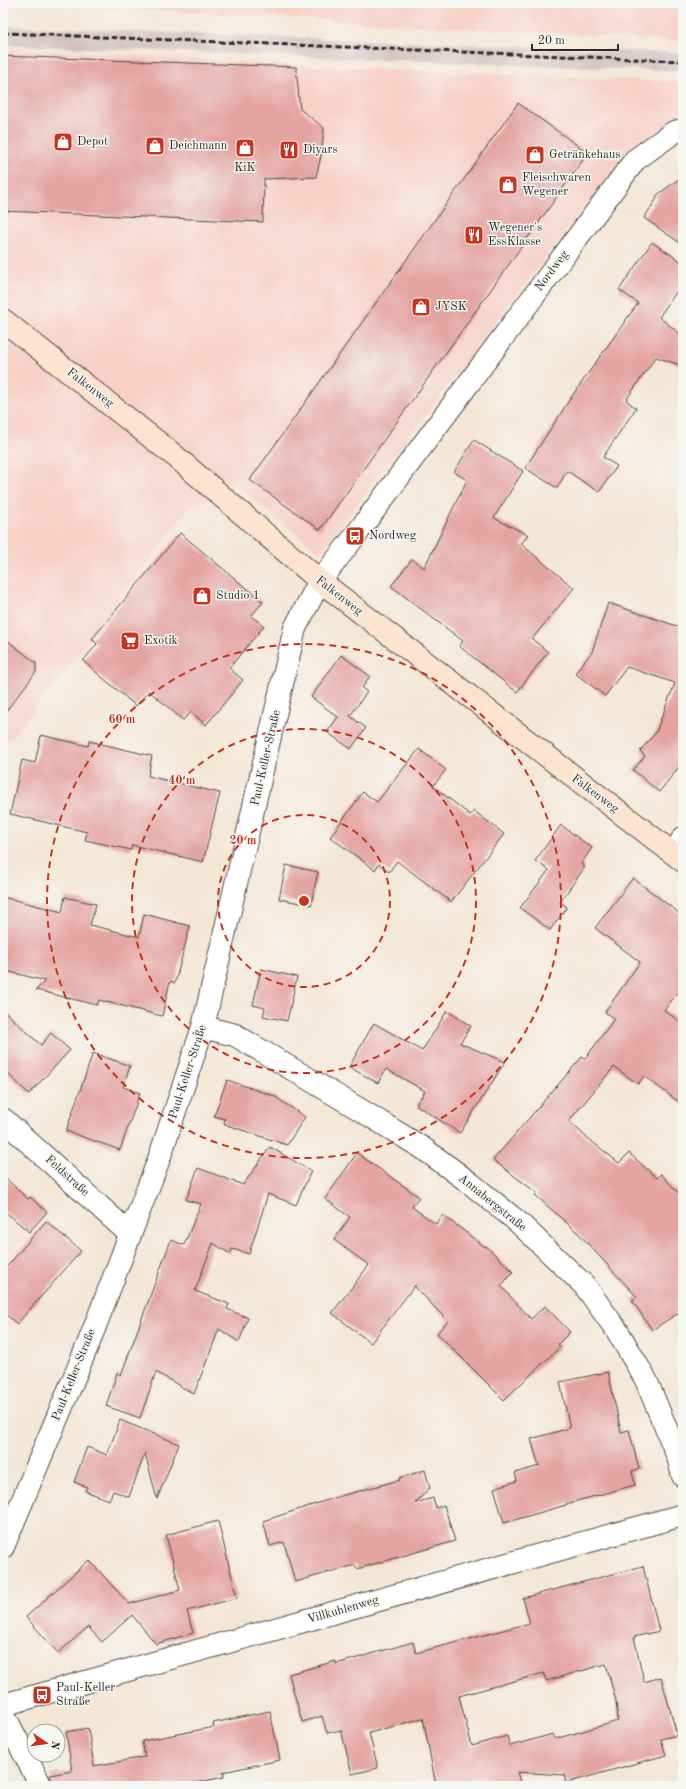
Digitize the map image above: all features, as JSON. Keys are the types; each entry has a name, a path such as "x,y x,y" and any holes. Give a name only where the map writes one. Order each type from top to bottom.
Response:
{"main road":[{"name":"Falkenweg","path":"3,320 170,452 320,581 680,851"}],"street":[{"name":"Nordweg","path":"320,581 635,160 674,132 683,130"},
{"name":"Paul-Keller-Straße","path":"3,1547 89,1342 159,1159 203,1027 295,628 320,581"},
{"name":"Annabergstraße","path":"203,1027 235,1035 360,1109 424,1149 470,1183 518,1222 585,1286 618,1332 646,1380 678,1457 683,1476"},
{"name":"Feldstraße","path":"3,1119 130,1234"},
{"name":"Villkuhlenweg","path":"3,1705 683,1515"},
{"path":"3,1713 41,1786"}],"shaded area":[{"path":"37,3 683,3 683,41"},
{"path":"3,26 683,53 683,71 3,45"},
{"path":"3,48 331,67 683,82 683,118 628,150 320,553 235,484 188,509 61,677 3,747"}],"building":[{"path":"3,56 296,67 300,109 324,128 321,156 316,177 264,179 263,222 3,211"},
{"path":"518,103 588,153 320,530 250,480"},
{"path":"683,176 683,245 644,218 657,198 656,196"},
{"path":"652,242 683,263 683,282 659,317 683,336 683,366 656,357 626,400 636,408 603,457 617,466 599,492 567,471 557,488 525,468 572,396 638,303 619,290"},
{"path":"474,440 523,471 494,518 528,535 521,544 574,588 532,639 548,652 517,692 459,646 463,641 391,586 412,559 424,568 467,480 454,472"},
{"path":"180,533 263,602 251,616 264,626 229,668 243,680 206,725 191,712 183,720 149,691 136,706 83,661 97,644 92,639"},
{"path":"608,603 683,628 683,762 659,792 633,770 645,756 640,751 656,732 675,683 627,667 605,696 575,673 592,652"},
{"path":"3,637 36,663 36,672 3,715"},
{"path":"341,655 370,676 362,688 367,692 350,716 366,728 351,749 327,732 338,717 311,697"},
{"path":"41,735 88,746 89,741 152,756 148,776 220,793 203,862 132,845 131,850 85,840 87,832 10,814 22,760 35,763"},
{"path":"419,749 446,770 433,786 470,815 474,811 504,834 451,902 397,861 389,872 379,864 375,870 330,837 363,792 377,802"},
{"path":"561,825 592,848 581,864 585,867 560,902 567,907 550,930 520,908 549,870 535,861"},
{"path":"286,865 318,872 311,905 279,899"},
{"path":"633,878 683,916 683,986 664,1010 683,1024 683,1105 644,1076 638,1084 614,1067 569,1121 619,1163 629,1153 657,1178 661,1174 683,1198 683,1310 652,1330 632,1300 637,1297 578,1233 535,1195 537,1193 493,1160 582,1057 585,1059 614,1019 605,1012 640,962 595,928"},
{"path":"3,897 62,912 65,897 96,904 90,925 139,937 144,914 190,926 175,983 170,981 162,1016 99,1000 97,1005 36,990 45,981 3,970"},
{"path":"261,969 297,977 287,1021 263,1016 265,1008 253,1005"},
{"path":"3,1010 41,1045 51,1033 70,1050 29,1094 3,1069"},
{"path":"447,1011 471,1026 460,1043 505,1062 460,1133 416,1105 425,1091 386,1069 378,1083 349,1067 374,1023 422,1051"},
{"path":"93,1053 130,1066 123,1087 140,1093 120,1150 66,1131"},
{"path":"227,1080 274,1096 305,1117 287,1145 224,1124 225,1119 214,1116"},
{"path":"270,1147 311,1171 296,1205 268,1194 249,1254 232,1249 230,1254 213,1243 195,1291 229,1304 227,1309 248,1318 239,1342 219,1329 194,1394 156,1372 140,1418 106,1406 117,1373 121,1375 171,1240 184,1245 201,1204 186,1200 198,1168 243,1185"},
{"path":"357,1153 419,1197 412,1207 436,1224 443,1215 485,1247 486,1246 513,1272 501,1286 531,1319 545,1306 570,1332 558,1344 560,1347 504,1400 437,1333 448,1321 415,1287 415,1285 371,1343 332,1313 369,1265 334,1240 350,1217 325,1199"},
{"path":"3,1176 28,1199 30,1197 47,1212 29,1232 3,1210"},
{"path":"46,1221 81,1251 17,1324 3,1312 3,1271"},
{"path":"608,1372 621,1432 629,1430 639,1469 632,1471 635,1485 504,1523 494,1488 517,1481 515,1473 539,1466 531,1439 570,1428 560,1382"},
{"path":"120,1420 179,1444 157,1499 145,1453 129,1497 113,1491 109,1500 85,1491 87,1487 74,1482 87,1447 107,1455"},
{"path":"425,1470 430,1488 415,1503 433,1498 436,1508 444,1505 455,1541 357,1569 355,1565 295,1582 284,1542 270,1546 263,1521 337,1497 400,1480 399,1478"},
{"path":"218,1521 237,1598 187,1611 193,1633 156,1644 132,1615 102,1642 88,1627 58,1653 26,1617 89,1560 129,1604 180,1590 166,1535"},
{"path":"643,1566 659,1631 634,1637 644,1682 661,1677 677,1735 661,1739 666,1755 566,1783 564,1775 517,1772 521,1786 436,1786 423,1718 369,1733 378,1768 352,1774 341,1730 327,1733 322,1716 302,1722 289,1674 336,1661 336,1664 413,1642 416,1653 530,1623 523,1598","holes":["606,1664 616,1701 618,1721 555,1739 553,1734 510,1746 507,1736 472,1746 459,1696 544,1673 546,1681"]},
{"path":"270,1711 280,1760 223,1772 224,1777 179,1786 53,1786 50,1775 72,1771 66,1732 88,1728 94,1766 145,1757 142,1741 214,1727 213,1723"}],"railway":[{"path":"3,33 683,61"}],"place":[{"name":"Depot","path":"63,142"},
{"name":"Deichmann","path":"155,146"},
{"name":"KiK","path":"245,148"},
{"name":"Diyars","path":"289,150"},
{"name":"Getränkehaus","path":"535,155"},
{"name":"Fleischwaren Wegener","path":"508,185"},
{"name":"Wegener's EssKlasse","path":"474,235"},
{"name":"JYSK","path":"421,307"},
{"name":"Nordweg","path":"355,536"},
{"name":"Studio 1","path":"202,596"},
{"name":"Exotik","path":"130,641"},
{"name":"Paul-Keller Straße","path":"42,1695"}]}
